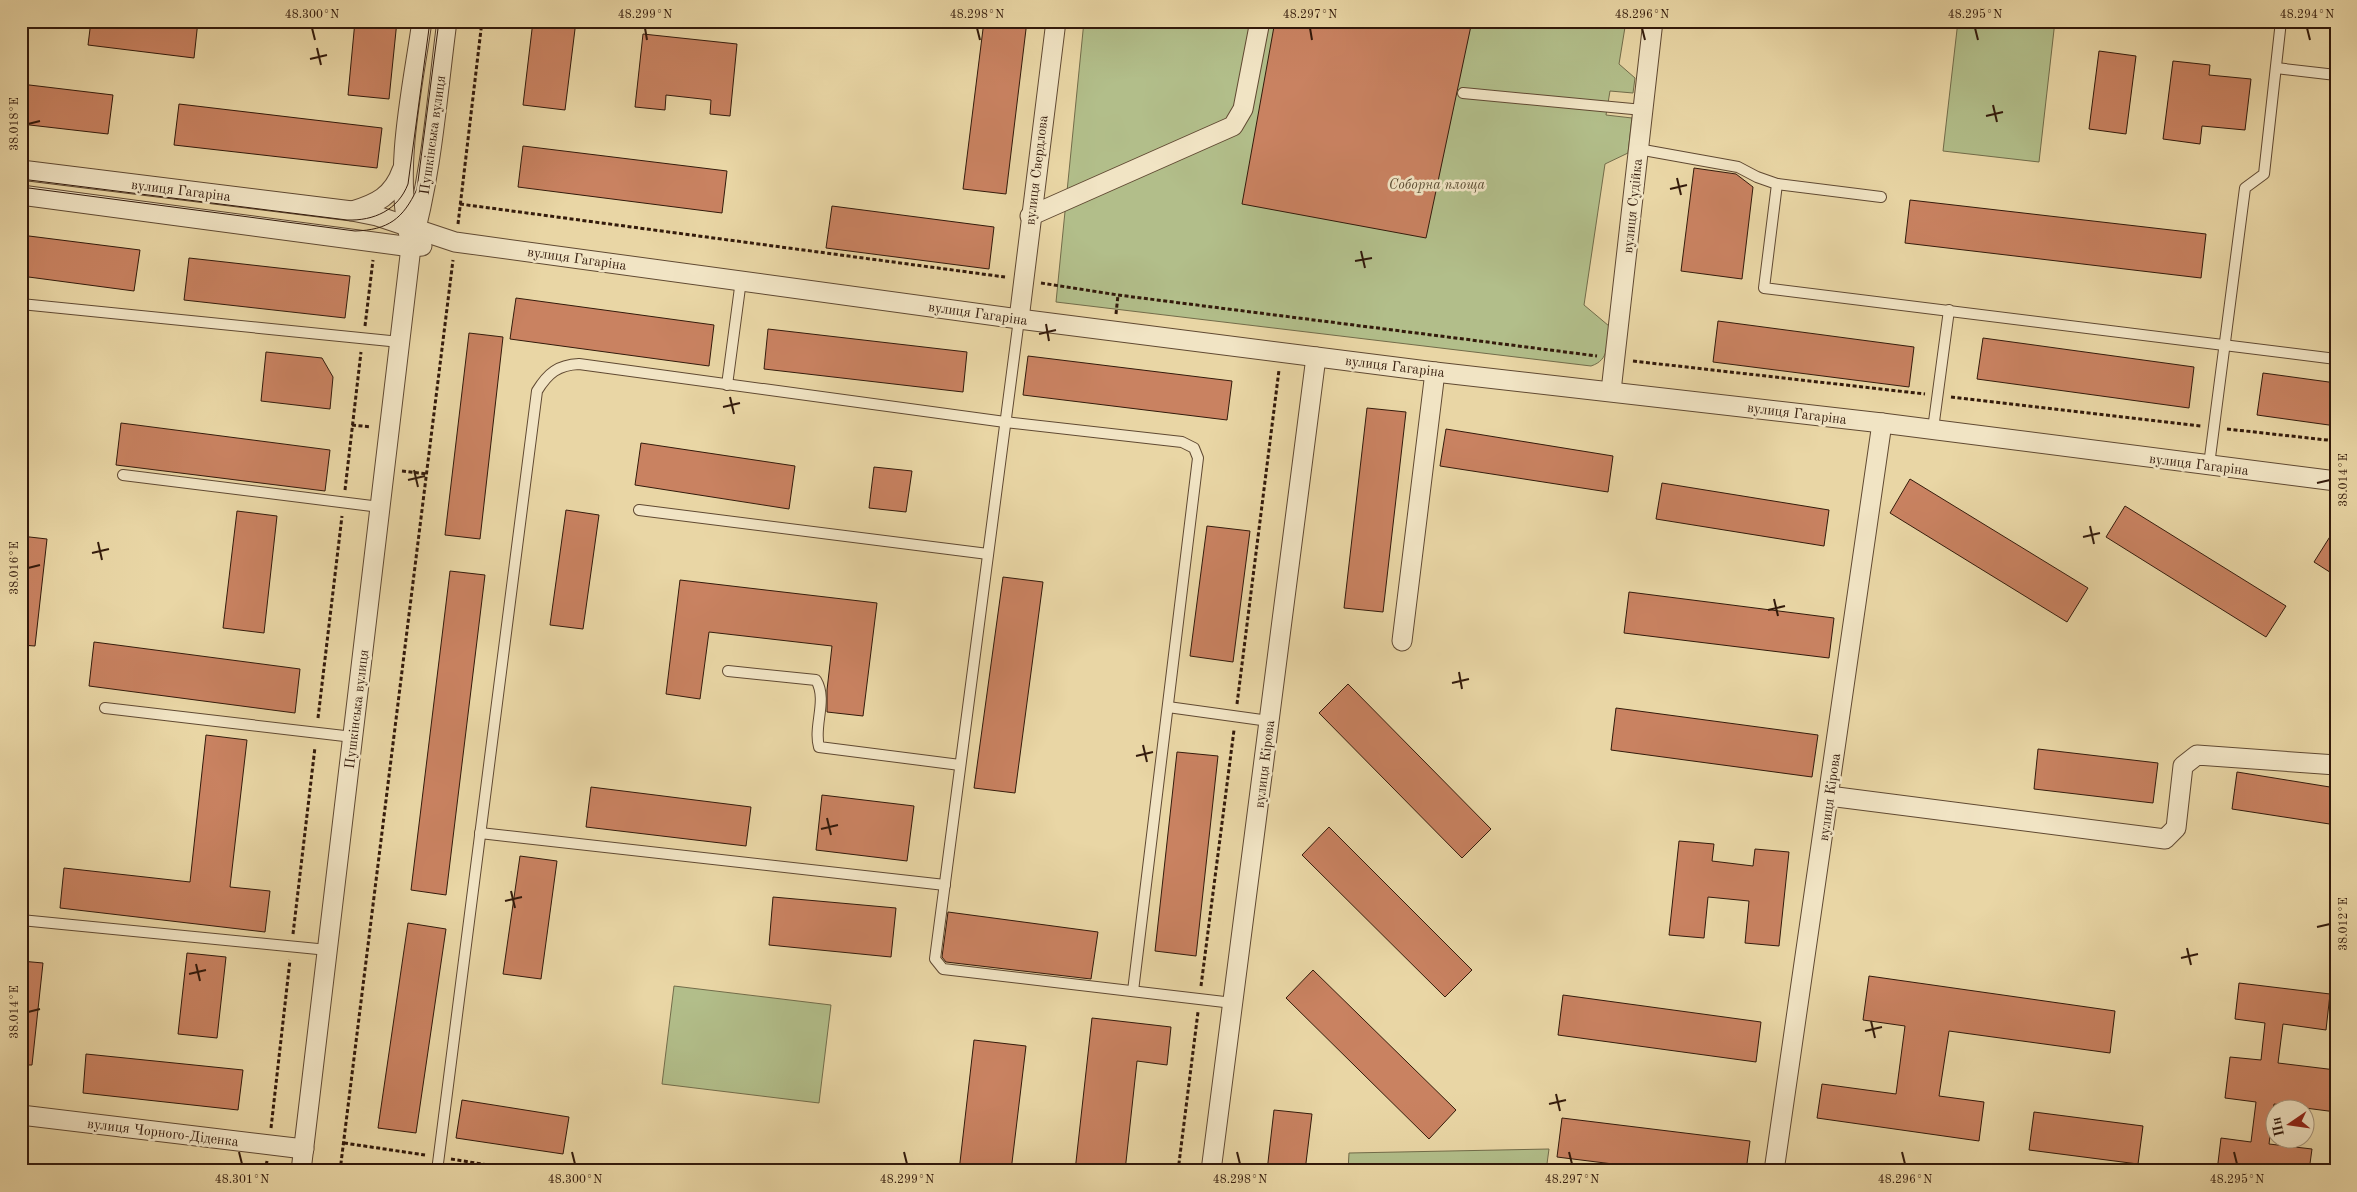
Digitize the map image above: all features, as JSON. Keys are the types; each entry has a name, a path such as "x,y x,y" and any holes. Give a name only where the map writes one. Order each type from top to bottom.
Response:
{"street":[{"name":"Пушкінська вулиця","path":"301,1171 411,247 411,227 403,197 403,167 422,21"},
{"name":"Пушкінська вулиця","path":"411,227 426,182 447,21"},
{"name":"вулиця Свердлова","path":"1019,319 1030,216 1056,21"},
{"path":"1030,216 1233,126 1243,109 1260,21"},
{"name":"вулиця Судійка","path":"1611,391 1654,21"},
{"path":"352,211 375,204 382,198 398,180 403,167"},
{"name":"вулиця Гагаріна","path":"21,170 352,211 411,227 455,242 1019,319 1435,372 1933,429 2336,481"},
{"name":"вулиця Гагаріна","path":"21,194 411,247 455,242"},
{"name":"вулиця Кірова","path":"1211,1171 1316,357"},
{"path":"1402,642 1435,372"},
{"name":"вулиця Кірова","path":"1774,1171 1882,423"},
{"path":"1829,796 2165,838 2176,828 2184,766 2197,755 2336,765"},
{"name":"вулиця Чорного-Діденка","path":"21,1115 304,1149"}],"lane":[{"path":"2209,465 2245,188 2264,174 2281,21"},
{"path":"2276,68 2336,75"},
{"path":"1463,94 1643,110"},
{"path":"1638,149 1738,167 1756,177 1776,184 1881,197"},
{"path":"1776,184 1764,288 2336,359"},
{"path":"727,384 742,280"},
{"path":"21,304 400,342"},
{"path":"1933,429 1949,310"},
{"path":"1019,319 935,959 944,969 1233,1003"},
{"path":"437,1171 537,391 544,379 557,368 566,365 579,364 1005,422 1182,442 1194,448 1198,458 1133,991"},
{"path":"123,475 380,507"},
{"path":"639,510 988,554"},
{"path":"728,671 816,680 820,686 821,695 816,737 820,747 960,765"},
{"path":"1168,707 1269,721"},
{"path":"105,708 353,737"},
{"path":"480,833 945,885"},
{"path":"21,920 328,950"}],"path":[{"path":"340,1171 482,21"},
{"path":"460,204 1023,280 1118,295 1614,358 2336,441"},
{"path":"265,1171 375,242"},
{"path":"1178,1171 1281,352"},
{"path":"384,469 427,474"}],"green space":[{"name":"Соборна площа","path":"1084,21 1626,21 1619,64 1635,78 1633,93 1610,91 1606,115 1632,118 1628,153 1605,164 1584,305 1609,326 1605,355 1602,360 1591,366 1056,302"},
{"path":"1958,21 2055,21 2039,162 1943,151"},
{"path":"674,986 831,1005 819,1103 662,1084"},
{"path":"1549,1149 1546,1171 1348,1171 1349,1153"}],"building":[{"path":"91,21 198,21 194,58 88,45"},
{"path":"355,21 397,21 389,99 348,95"},
{"path":"533,21 576,21 565,110 523,105"},
{"path":"984,21 1027,21 1006,194 963,189"},
{"path":"1275,21 1472,21 1426,238 1242,204"},
{"path":"643,34 737,44 730,116 710,114 711,100 666,95 665,110 635,107"},
{"path":"2099,51 2136,56 2126,134 2089,129"},
{"path":"2173,61 2210,65 2209,75 2251,79 2245,130 2202,126 2200,144 2163,139"},
{"path":"21,84 113,95 108,134 21,124"},
{"path":"179,104 382,128 377,168 174,145"},
{"path":"523,146 727,171 722,213 518,187"},
{"path":"1694,168 1736,174 1753,187 1742,279 1681,271"},
{"path":"1910,200 2206,234 2201,278 1905,243"},
{"path":"832,206 994,227 989,269 826,248"},
{"path":"21,235 140,250 134,291 21,276"},
{"path":"189,258 350,276 345,318 184,300"},
{"path":"516,298 714,325 709,366 510,339"},
{"path":"1718,321 1914,347 1909,387 1713,362"},
{"path":"768,329 967,352 963,392 764,369"},
{"path":"469,333 503,337 480,539 445,535"},
{"path":"1983,338 2194,367 2189,408 1977,379"},
{"path":"266,352 322,358 333,377 330,409 261,401"},
{"path":"1028,356 1232,381 1227,420 1023,395"},
{"path":"2263,373 2336,383 2336,426 2257,415"},
{"path":"1367,408 1406,412 1383,612 1344,608"},
{"path":"121,423 330,450 325,491 116,465"},
{"path":"1446,429 1613,456 1608,492 1440,466"},
{"path":"641,443 795,466 789,509 635,485"},
{"path":"874,467 912,471 906,512 869,508"},
{"path":"1910,479 2088,588 2067,622 1890,513"},
{"path":"1662,483 1829,510 1824,546 1656,519"},
{"path":"2125,506 2286,606 2266,637 2106,537"},
{"path":"566,510 599,515 583,629 550,625"},
{"path":"237,511 277,516 264,633 223,628"},
{"path":"1207,526 1250,531 1233,662 1190,656"},
{"path":"2336,527 2336,576 2314,562"},
{"path":"21,536 47,539 35,646 21,645"},
{"path":"450,571 485,575 446,895 411,890"},
{"path":"1003,577 1043,582 1015,793 974,788"},
{"path":"680,580 877,603 863,716 827,712 827,690 832,646 709,632 700,699 666,694"},
{"path":"1629,592 1834,618 1829,658 1624,633"},
{"path":"94,642 300,669 295,713 89,686"},
{"path":"1348,684 1491,829 1462,858 1319,713"},
{"path":"1616,708 1818,735 1812,777 1611,750"},
{"path":"206,735 247,740 230,887 270,891 265,932 60,908 64,868 190,882"},
{"path":"2038,749 2158,763 2153,803 2034,789"},
{"path":"1177,752 1218,756 1196,956 1155,951"},
{"path":"2237,772 2336,788 2336,825 2232,809"},
{"path":"591,787 751,807 746,846 586,827"},
{"path":"822,795 914,806 907,861 816,850"},
{"path":"1329,827 1472,970 1445,997 1302,855"},
{"path":"1679,841 1714,844 1712,861 1753,866 1755,849 1789,852 1779,946 1745,943 1749,901 1708,897 1704,938 1669,935"},
{"path":"520,856 557,861 541,979 503,974"},
{"path":"773,897 896,908 891,957 769,945"},
{"path":"948,912 1098,932 1091,979 946,962 942,957"},
{"path":"408,923 446,929 416,1133 378,1128"},
{"path":"187,953 226,957 217,1038 178,1034"},
{"path":"21,961 43,963 32,1065 21,1065"},
{"path":"1313,970 1456,1110 1429,1139 1286,998"},
{"path":"1869,976 2115,1011 2110,1053 1949,1031 1939,1096 1984,1102 1979,1141 1817,1118 1822,1084 1896,1094 1905,1026 1863,1020"},
{"path":"2239,983 2330,994 2326,1030 2283,1024 2278,1063 2336,1070 2336,1112 2314,1109 2314,1100 2264,1100 2264,1150 2312,1150 2309,1171 2217,1171 2221,1138 2251,1142 2256,1102 2225,1098 2230,1057 2261,1060 2265,1023 2235,1019"},
{"path":"1563,995 1761,1022 1756,1062 1558,1035"},
{"path":"1092,1018 1171,1027 1167,1065 1137,1061 1125,1171 1075,1171"},
{"path":"974,1040 1026,1046 1011,1171 959,1171"},
{"path":"86,1054 243,1070 238,1110 83,1093"},
{"path":"462,1100 569,1117 563,1154 456,1138"},
{"path":"1274,1110 1312,1114 1305,1171 1267,1171"},
{"path":"2034,1112 2143,1126 2138,1164 2029,1150"},
{"path":"1562,1118 1750,1141 1746,1171 1669,1171 1557,1157"}],"tram line":[{"path":"21,179 347,220 376,216 398,201 408,184 430,21"},
{"path":"21,187 355,231 385,225 400,215 417,189 439,21"}]}
